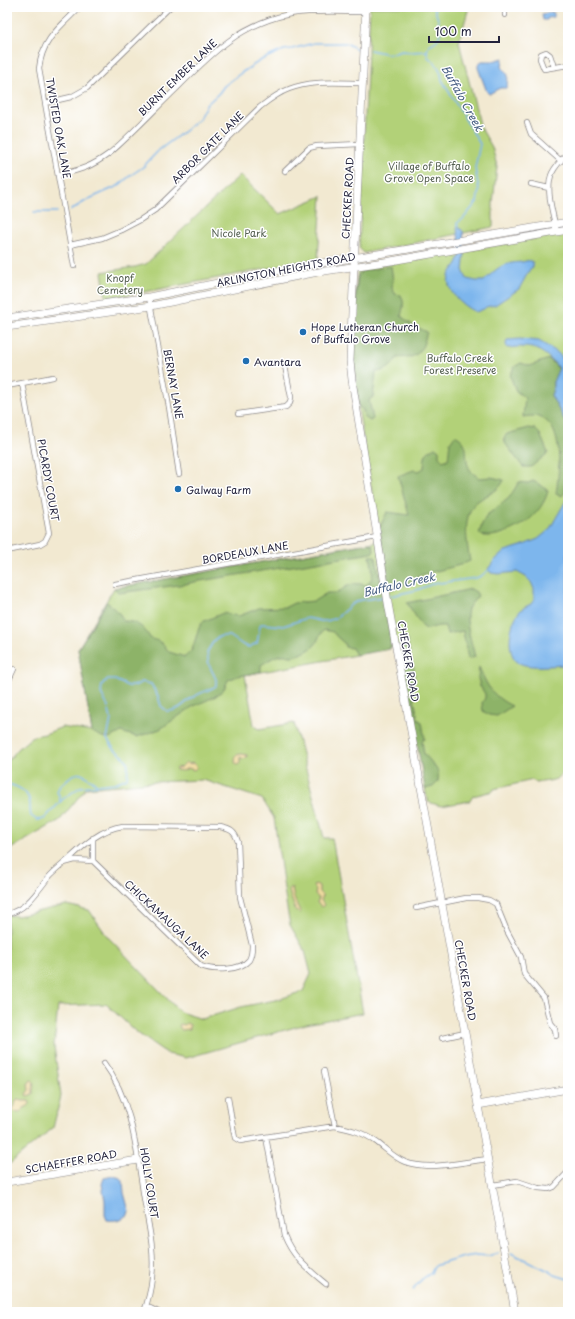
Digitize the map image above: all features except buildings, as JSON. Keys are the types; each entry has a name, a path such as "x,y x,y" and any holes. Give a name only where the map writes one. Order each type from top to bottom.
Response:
{"street":[{"name":"TWISTED OAK LANE","path":"74,266 39,69 43,50 48,40 80,7"},
{"path":"45,103 72,97 87,88 170,7"},
{"path":"298,7 299,13"},
{"path":"505,7 505,15"},
{"name":"BURNT EMBER LANE","path":"58,175 87,168 110,153 211,54 236,35 269,20 299,13 366,10"},
{"name":"CHECKER ROAD","path":"366,10 350,362 352,380 388,603 515,1312"},
{"path":"554,67 568,64"},
{"name":"ARBOR GATE LANE","path":"70,245 102,238 140,220 150,213 167,199 260,107 287,90 297,86 317,83 362,83"},
{"path":"527,123 532,134 561,161"},
{"path":"285,171 309,148 317,146 360,144"},
{"path":"556,232 549,188 550,181 552,173 568,153"},
{"path":"531,184 549,188"},
{"name":"ARLINGTON HEIGHTS ROAD","path":"7,318 149,297 296,267 568,222"},
{"name":"ARLINGTON HEIGHTS ROAD","path":"7,327 151,306 318,272 568,230"},
{"name":"BERNAY LANE","path":"149,297 179,474"},
{"path":"238,414 286,407 290,403 291,398 285,366"},
{"path":"7,386 54,377"},
{"name":"PICARDY COURT","path":"7,551 40,544 45,541 49,533 22,383"},
{"name":"BORDEAUX LANE","path":"115,584 377,537"},
{"path":"7,684 14,669"},
{"name":"CHICKAMAUGA LANE","path":"7,914 17,911 23,907 64,863 93,838 110,829 123,826 229,829 237,837 238,842 240,897 252,944 249,959 242,965 232,968 217,970 201,966 93,862"},
{"path":"64,863 75,860 93,862 93,838"},
{"path":"416,908 466,898 489,900 496,904 507,931 521,957 524,974 544,998 550,1023 555,1029 556,1036"},
{"path":"442,1038 465,1033"},
{"name":"HOLLY COURT","path":"104,1063 123,1098 132,1128 138,1160 153,1256 152,1277 144,1312"},
{"path":"324,1071 335,1126"},
{"path":"478,1105 568,1089"},
{"path":"228,1098 235,1138 240,1141 335,1126 360,1132 393,1155 405,1162 414,1164 429,1166 488,1159"},
{"path":"266,1138 286,1243 300,1263 326,1284"},
{"name":"SCHAEFFER ROAD","path":"7,1182 138,1160"},
{"path":"492,1185 517,1181 538,1188 550,1189 554,1187 568,1172"},
{"path":"146,1306 158,1312"}],"green space":[{"name":"Village of Buffalo Grove Open Space","path":"370,7 469,7 459,42 481,128 492,147 497,166 493,203 493,227 364,253 359,248"},
{"name":"Nicole Park","path":"240,175 280,214 322,196 318,259 106,298 102,272 146,264"},
{"name":"Buffalo Creek Forest Preserve","path":"568,233 568,773 562,774 560,777 550,781 536,783 533,780 494,789 493,791 473,796 470,801 441,806 428,802 402,645 245,675 254,725 259,729 294,723 324,838 332,838 363,1013 306,1024 186,1058 168,1054 136,1032 106,1004 58,1006 54,1046 61,1096 53,1128 7,1166 7,915 18,916 66,905 89,910 107,936 180,1012 202,1019 241,1007 280,999 303,991 311,974 305,951 290,925 274,818 262,799 203,780 153,782 86,788 60,820 12,848 7,855 7,762 19,748 33,736 45,734 62,727 92,732 78,649 114,588 380,541 355,389 355,294 358,269"},
{"path":"391,266 393,280 392,288 395,294 401,295 403,301 401,316 411,324 427,332 422,348 417,354 410,357 397,358 388,368 376,372 373,397 369,400 373,419 370,421 364,417 363,410 359,407 353,357 358,276 362,271"},
{"path":"549,359 559,369 553,382 553,390 551,395 565,421 568,423 568,479 565,493 562,496 556,493 559,455 553,430 547,421 537,417 523,417 525,398 516,391 510,376 514,367 521,363 530,366"},
{"path":"529,428 535,429 540,434 548,453 531,467 523,467 505,443 504,437 507,434"},
{"path":"455,435 461,439 466,447 468,466 473,473 479,478 491,477 504,480 496,490 478,501 469,513 466,529 470,561 421,575 406,584 390,590 379,529 387,512 409,515 398,476 414,470 419,471 424,468 426,455 435,447 439,450 439,457 443,461 448,459 450,442"},
{"path":"533,481 548,491 540,508 533,516 521,525 503,533 490,536 479,534 487,515 509,498 519,482 528,483"},
{"path":"369,543 373,545 374,550 372,553 186,584 119,593 114,588"},
{"path":"370,556 375,556 376,558 391,640 390,649 356,655 352,648 345,647 344,643 333,632 324,630 316,644 309,650 294,656 276,656 261,665 261,672 238,676 228,680 224,689 216,696 192,707 160,729 137,737 121,732 113,737 106,738 92,732 78,649 107,602 120,614 123,621 133,622 140,626 151,639 162,643 169,652 185,657 192,650 202,622 223,613 239,616 259,608 286,607 294,603 314,601 327,593 338,593 351,584 366,585 372,576"},
{"path":"471,589 476,592 478,596 469,607 467,614 470,639 475,657 468,659 463,631 447,634 445,626 426,629 422,626 407,603"},
{"path":"402,640 407,640 414,670 414,682 412,688 418,719 422,722 425,739 422,741 424,754 438,773 438,782 433,787 425,789 401,653"},
{"path":"479,667 485,680 495,695 505,703 512,706 497,716 489,715 483,711 482,703 485,698 485,694 480,686 478,678"}],"sand":[{"path":"236,755 247,755 247,757 244,759 240,757 240,763 238,765 235,761"},
{"path":"186,762 188,764 193,763 197,767 194,770 188,768 183,771 176,770 176,768 181,767"},
{"path":"316,884 319,886 319,892 323,896 321,900 324,905 322,907 317,903 319,898 315,895 316,890 314,886"},
{"path":"289,888 292,888 300,913 295,911"},
{"path":"186,1023 190,1025 190,1029 181,1030 179,1025 184,1025"},
{"path":"31,1080 34,1082 33,1094 27,1096 26,1094 29,1090 28,1084"},
{"path":"18,1099 22,1101 29,1101 30,1104 21,1112 12,1111 16,1100"}],"water":[{"path":"554,13 554,17 543,20 542,14"},
{"path":"503,58 502,67 508,75 507,87 500,88 489,94 478,68 478,64 482,61 493,61"},
{"path":"458,227 463,231 465,253 463,270 467,279 484,281 497,269 505,265 510,263 532,261 533,267 530,269 519,289 495,305 486,307 476,312 471,310 456,298 452,293 448,282 450,273 458,261 460,254"},
{"path":"520,339 539,341 557,352 568,364 568,423 565,421 551,395 553,390 553,382 559,368 547,356 536,349 524,347 507,348 507,340"},
{"path":"568,497 568,665 524,665 514,659 511,652 510,637 517,615 534,600 534,589 531,582 526,577 517,572 498,574 491,573 488,569 505,551 538,539 549,530"},
{"path":"113,1176 121,1178 123,1181 124,1193 129,1211 128,1215 123,1218 107,1220 105,1215 105,1201 102,1184 104,1178"}],"waterway":[{"name":"Buffalo Creek","path":"434,7 440,34 435,42 429,45 427,51 428,57 438,67 442,80 480,144 475,168 479,190 477,202 463,219 457,223 458,227"},
{"path":"71,210 89,199 118,186 143,167 159,150 186,130 199,118 206,105 224,86 263,59 284,50 314,43 346,43 357,49"},
{"path":"370,50 389,54 402,51 427,51"},
{"path":"34,212 57,212"},
{"name":"Buffalo Creek","path":"390,596 417,590 432,584 476,578 489,570"},
{"name":"Buffalo Creek","path":"7,784 15,786 25,792 29,799 31,816 37,820 44,819 63,799 80,787 115,783 127,778 127,761 114,749 107,739 111,719 108,707 101,693 102,685 108,680 115,680 128,686 134,686 142,682 151,684 158,696 161,706 167,711 171,711 182,706 192,697 216,686 216,679 209,665 207,652 215,639 221,636 230,636 243,645 249,647 257,643 261,624 283,626 307,618 327,621 336,618 352,604 360,600 384,597"},
{"path":"60,801 57,792 58,789 63,783 74,775 81,774 97,784"},
{"path":"413,1290 422,1279 431,1273 437,1265 464,1257 477,1255 489,1256 499,1253"},
{"path":"511,1253 555,1275 568,1279"}],"place":[{"name":"Hope Lutheran Church of Buffalo Grove","path":"303,332"},
{"name":"Avantara","path":"246,361"},
{"name":"Galway Farm","path":"178,489"}],"park label":[{"name":"Knopf Cemetery","path":"120,282"}]}
